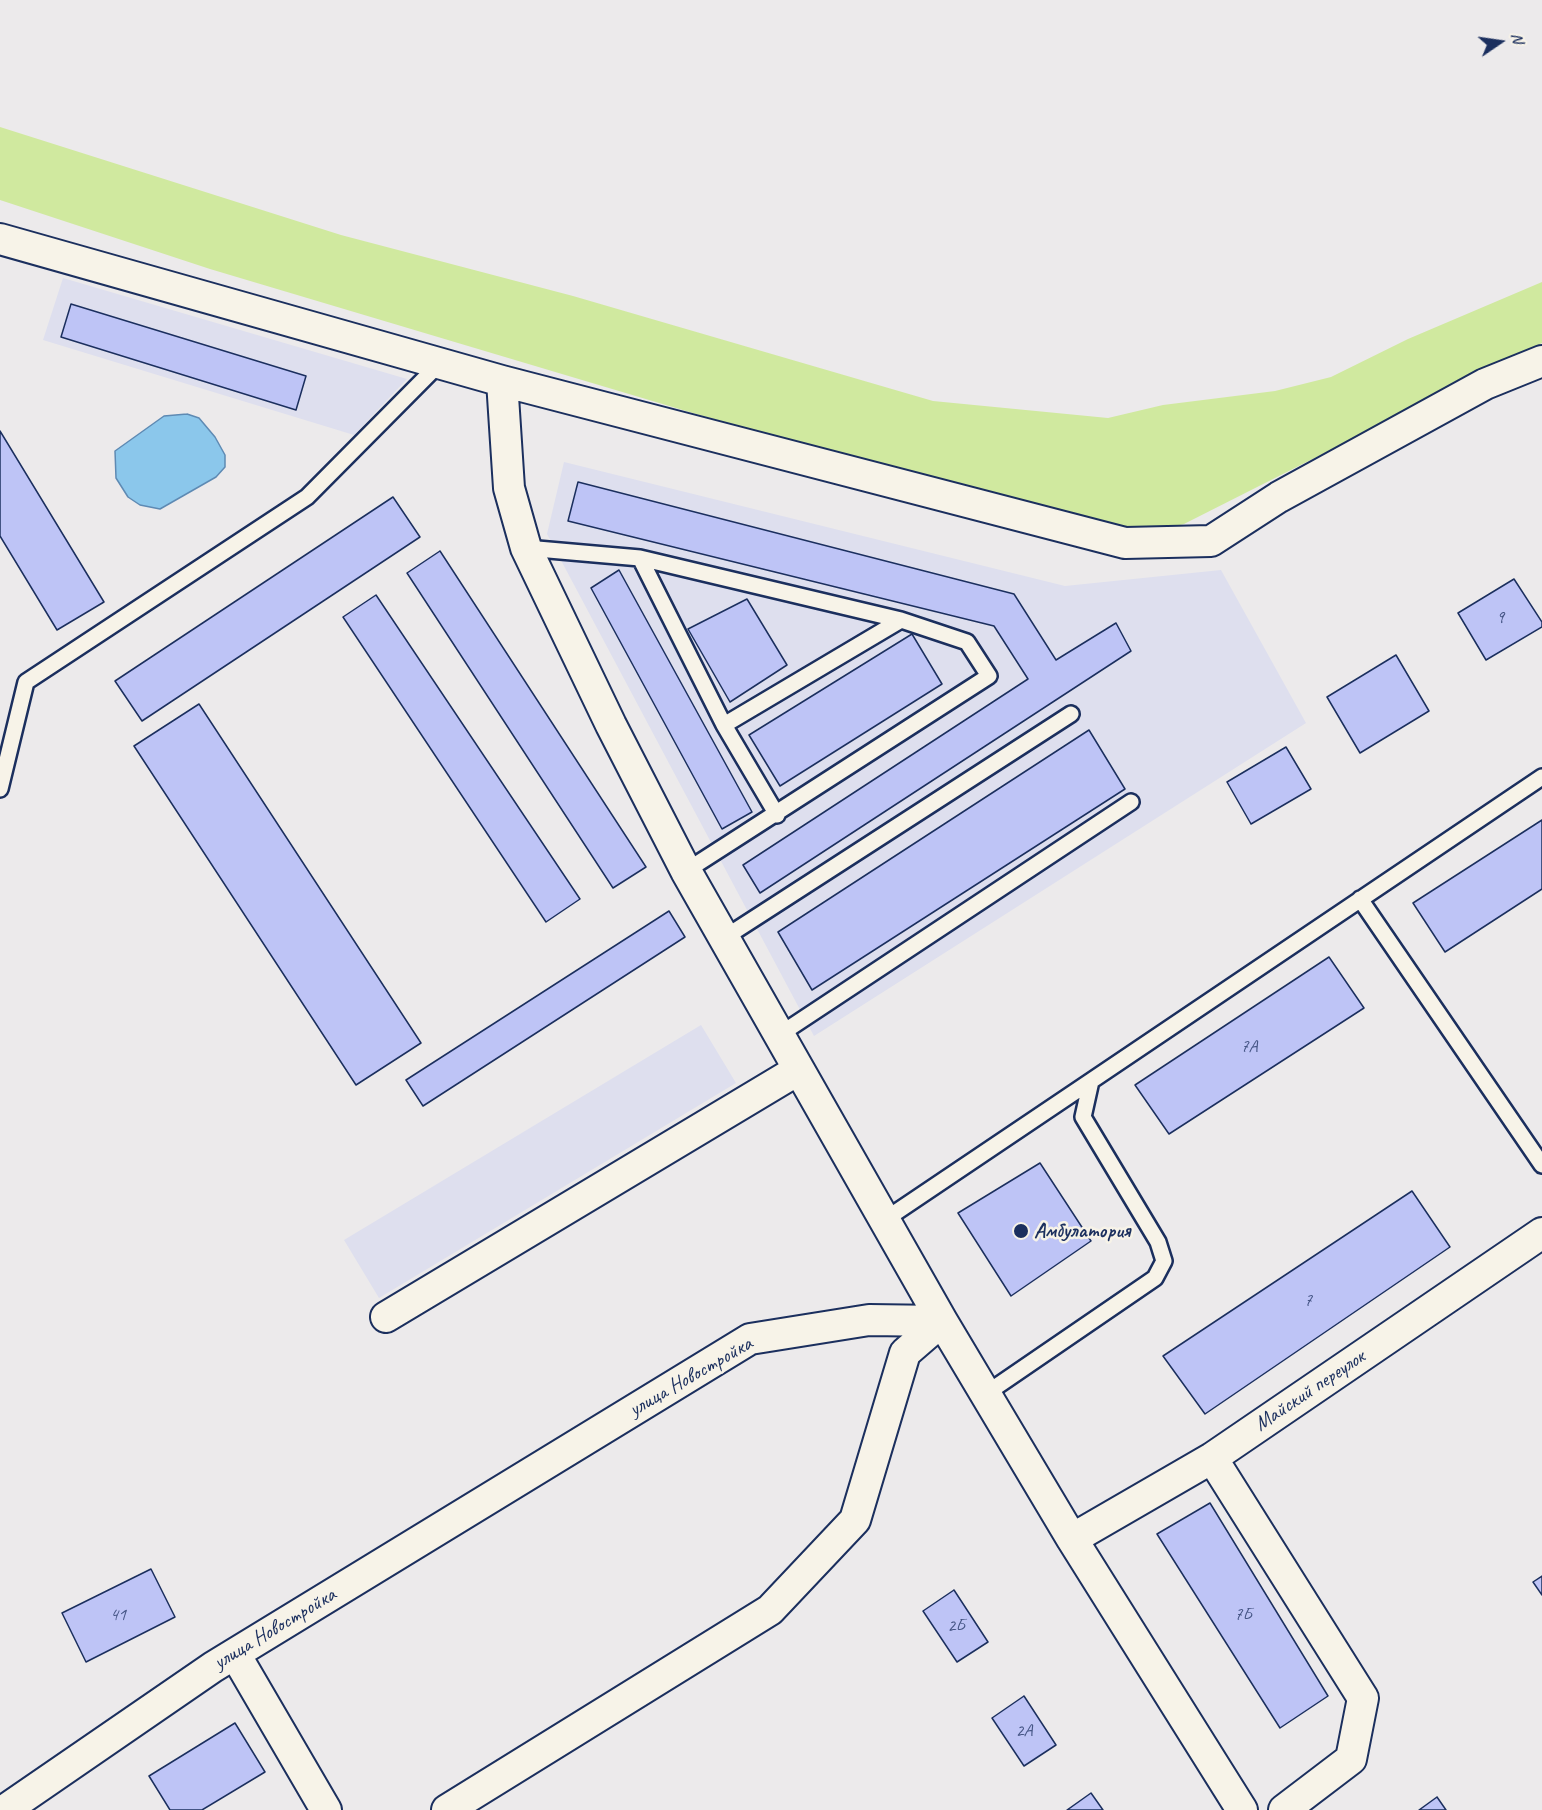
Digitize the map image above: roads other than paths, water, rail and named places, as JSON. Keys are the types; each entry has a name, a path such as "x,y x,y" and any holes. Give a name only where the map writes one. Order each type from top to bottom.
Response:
{"street":[{"path":"0,239 502,381 1125,543 1210,541 1279,497 1485,384 1542,361"},
{"path":"502,381 509,488 526,548 611,725 686,871 942,1321 1072,1539 1242,1810"},
{"path":"386,1317 798,1070"},
{"name":"Майский переулок","path":"1072,1539 1212,1458 1542,1233"},
{"name":"улица Новостройка","path":"5,1810 236,1654 750,1339 869,1320 942,1321"},
{"path":"447,1810 770,1610 855,1520 905,1353 942,1321"},
{"path":"1212,1458 1363,1698 1351,1759 1284,1810"},
{"path":"236,1654 326,1810"}],"lane":[{"path":"0,789 26,682 307,497 440,363"},
{"path":"526,548 640,558 901,620 967,642 989,676 777,815 686,871"},
{"path":"640,558 724,725 777,815"},
{"path":"724,725 901,620"},
{"path":"724,938 1071,714"},
{"path":"886,1219 1542,777"},
{"path":"779,1035 1131,802"},
{"path":"1360,899 1542,1165"},
{"path":"987,1393 1155,1278 1164,1261 1158,1242 1083,1117 1091,1081"}],"water":[{"path":"187,414 199,418 215,437 225,455 225,467 216,477 160,509 140,505 128,497 116,478 115,451 164,416"}],"place":[{"name":"Амбулатория","path":"1021,1231"}]}
